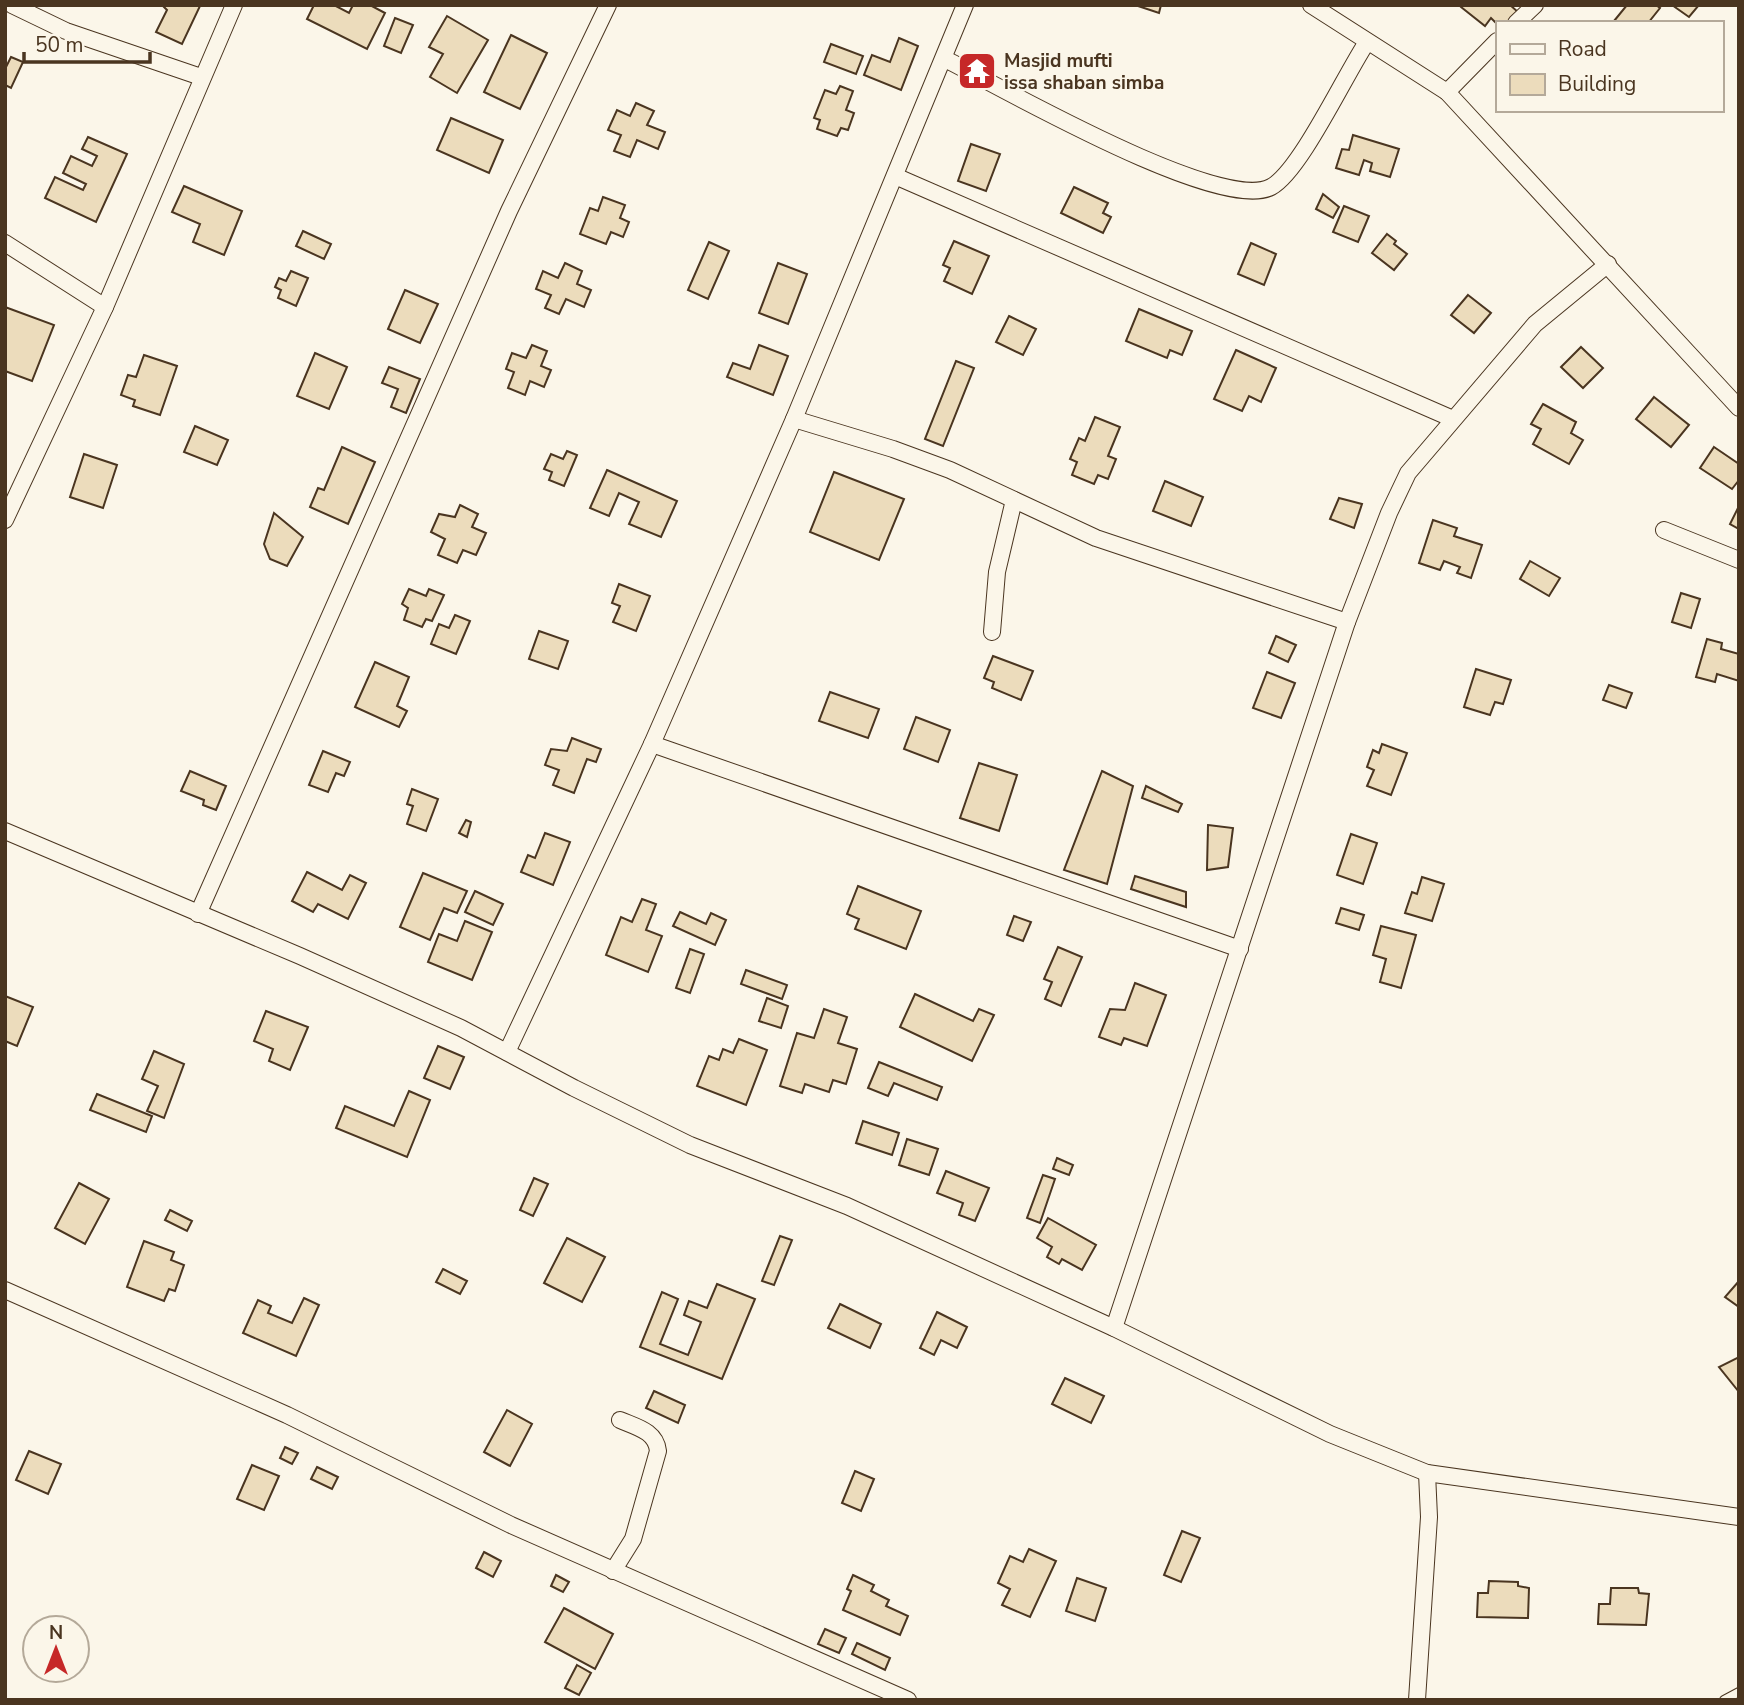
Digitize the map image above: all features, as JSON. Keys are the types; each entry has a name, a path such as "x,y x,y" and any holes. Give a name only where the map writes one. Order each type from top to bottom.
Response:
{"street":[{"path":"12,5 66,31 201,77"},
{"path":"5,520 105,307 234,5"},
{"path":"198,914 509,211 608,5"},
{"path":"507,1052 652,744 794,419 945,59 965,5"},
{"path":"1311,5 1447,92 1739,408"},
{"path":"1518,21 1535,5"},
{"path":"945,59 1138,156 1193,179 1236,191 1270,188 1290,170 1367,41"},
{"path":"1447,92 1496,42"},
{"path":"895,176 1453,419"},
{"path":"5,243 105,307"},
{"path":"1114,1328 1348,622 1389,513 1408,472 1535,324 1608,264"},
{"path":"794,419 893,449 1096,538 1348,622"},
{"path":"992,632 997,572 1014,500"},
{"path":"1664,530 1739,560"},
{"path":"652,744 1240,949"},
{"path":"5,831 374,989 507,1052 690,1145 847,1206 1114,1328 1330,1434 1427,1473 1739,1517"},
{"path":"5,1290 287,1415 444,1494 613,1571 680,1598 908,1700"},
{"path":"613,1571 633,1539 651,1485 658,1451 655,1438 620,1420"},
{"path":"1417,1700 1429,1517 1427,1473"}],"lane":[{"path":"1724,1700 1739,1692"}],"building":[{"path":"162,5 200,6 182,44 156,32 167,10"},
{"path":"314,5 334,5 349,13 353,5 370,5 385,13 367,49 307,19"},
{"path":"1135,5 1161,5 1159,13"},
{"path":"1510,5 1518,12 1511,21 1496,23 1491,18 1485,26 1461,7"},
{"path":"1627,5 1656,5 1660,8 1650,21 1614,21"},
{"path":"1672,5 1699,5 1689,17"},
{"path":"447,16 488,40 457,93 430,77 443,54 429,47"},
{"path":"395,18 413,25 401,53 384,46"},
{"path":"511,35 547,53 520,109 484,92"},
{"path":"899,38 918,46 901,90 864,75 872,55 890,62"},
{"path":"831,44 863,56 856,74 824,62"},
{"path":"11,57 23,62 11,88 5,85 5,69"},
{"path":"840,86 853,91 846,110 854,113 848,130 841,128 837,136 817,129 820,120 814,118 825,90 836,94"},
{"path":"636,103 654,111 647,125 665,132 658,149 637,140 630,157 614,151 621,135 608,130 617,110 630,116"},
{"path":"451,118 503,140 489,173 437,150"},
{"path":"1353,135 1399,149 1390,177 1370,171 1372,163 1364,160 1359,175 1336,168 1342,149 1349,150"},
{"path":"88,137 127,154 96,222 45,198 55,177 83,190 86,184 63,173 71,156 92,166 97,156 82,149"},
{"path":"971,144 1000,154 986,191 958,181"},
{"path":"184,186 242,211 224,255 193,242 200,224 172,212"},
{"path":"1074,187 1108,203 1103,213 1111,217 1103,233 1061,213"},
{"path":"1323,194 1339,207 1333,218 1316,209"},
{"path":"603,197 625,205 620,218 629,222 623,237 611,232 606,244 580,234 590,208 598,211"},
{"path":"1344,206 1369,216 1358,242 1333,232"},
{"path":"303,231 331,244 324,259 296,246"},
{"path":"1387,234 1396,241 1394,244 1407,254 1394,270 1372,253"},
{"path":"954,241 989,256 972,294 944,281 950,268 943,265"},
{"path":"709,242 729,251 708,299 688,290"},
{"path":"1251,243 1276,254 1264,285 1238,274"},
{"path":"565,263 582,271 577,284 591,290 584,307 566,299 559,314 545,308 551,295 536,289 543,271 558,278"},
{"path":"778,263 807,274 788,324 759,313"},
{"path":"291,271 308,278 296,306 278,298 281,290 275,287 279,278 286,281"},
{"path":"405,290 438,304 420,343 388,329"},
{"path":"1468,295 1491,313 1474,333 1451,315"},
{"path":"5,307 54,325 32,381 5,371"},
{"path":"1139,309 1192,331 1182,355 1170,350 1167,358 1126,341"},
{"path":"1009,316 1036,329 1023,355 996,342"},
{"path":"532,345 547,351 541,366 551,370 544,387 530,381 525,395 508,388 514,372 506,369 512,353 526,358"},
{"path":"759,345 788,356 773,395 727,377 733,363 750,369"},
{"path":"1581,347 1603,368 1583,388 1561,367"},
{"path":"1236,350 1276,368 1261,402 1249,396 1242,411 1214,399"},
{"path":"315,353 347,367 329,409 297,396"},
{"path":"144,355 177,366 160,415 133,406 135,400 121,395 128,375 136,377"},
{"path":"956,361 974,368 943,446 925,439"},
{"path":"389,367 420,379 406,413 391,407 398,389 382,383"},
{"path":"1654,397 1689,425 1671,447 1636,419"},
{"path":"1543,404 1576,422 1571,433 1583,440 1569,464 1533,444 1541,429 1531,424"},
{"path":"1095,417 1120,427 1108,456 1116,459 1108,479 1098,475 1094,484 1072,475 1077,462 1070,459 1079,438 1085,441"},
{"path":"195,426 228,440 217,465 184,452"},
{"path":"342,447 375,462 348,524 310,507 318,488 324,490"},
{"path":"1714,447 1739,464 1739,480 1732,489 1700,468"},
{"path":"567,451 577,455 564,486 549,480 552,472 544,469 551,454 563,459"},
{"path":"84,454 117,465 103,508 70,497"},
{"path":"607,470 677,501 661,537 629,524 639,502 619,493 609,516 590,508"},
{"path":"834,472 904,499 879,560 810,532"},
{"path":"1165,481 1203,497 1191,526 1153,511"},
{"path":"1339,498 1362,504 1354,528 1330,519"},
{"path":"460,505 478,514 472,527 486,533 476,555 463,550 457,563 438,555 445,539 431,532 439,514 455,517"},
{"path":"1739,506 1739,529 1730,524"},
{"path":"274,513 303,537 287,566 270,559 264,544"},
{"path":"1433,520 1457,528 1454,536 1482,545 1471,578 1457,573 1460,567 1444,561 1440,570 1419,563"},
{"path":"1530,561 1560,578 1549,596 1520,579"},
{"path":"619,584 650,596 636,631 613,622 620,606 612,603"},
{"path":"409,589 426,596 429,589 444,595 432,621 426,619 422,627 404,620 408,608 402,604"},
{"path":"1681,593 1700,599 1691,628 1672,622"},
{"path":"455,615 470,621 456,654 431,644 439,624 449,628"},
{"path":"539,631 568,641 558,669 529,659"},
{"path":"1276,636 1296,645 1288,662 1269,653"},
{"path":"1707,639 1722,643 1721,649 1739,654 1739,681 1717,674 1715,682 1696,677"},
{"path":"993,656 1033,671 1021,700 992,688 994,682 984,678"},
{"path":"375,662 409,677 397,706 407,711 399,727 355,707"},
{"path":"1476,669 1511,680 1503,704 1495,702 1490,715 1464,707"},
{"path":"1267,672 1295,683 1281,718 1253,708"},
{"path":"1609,685 1632,693 1626,708 1603,700"},
{"path":"830,692 879,709 868,738 819,721"},
{"path":"916,717 950,730 938,762 904,749"},
{"path":"572,738 601,749 596,762 587,759 574,793 553,785 559,770 545,765 551,749 567,751"},
{"path":"1382,744 1407,753 1391,795 1367,786 1374,770 1367,767 1373,750 1379,753"},
{"path":"323,751 350,762 344,776 336,773 328,792 309,785"},
{"path":"979,763 1017,775 999,831 960,818"},
{"path":"190,771 226,786 216,810 203,805 204,800 181,791"},
{"path":"1102,771 1133,786 1107,884 1064,870"},
{"path":"1146,786 1182,804 1178,812 1142,798"},
{"path":"412,789 438,799 426,831 407,824 413,806 407,804"},
{"path":"466,820 471,822 467,837 459,833"},
{"path":"1208,825 1233,828 1228,867 1207,870"},
{"path":"545,833 570,842 553,885 521,872 528,855 535,858"},
{"path":"1351,834 1377,843 1363,884 1337,875"},
{"path":"307,872 342,890 350,875 366,883 348,919 318,904 313,912 292,901"},
{"path":"423,873 467,891 457,913 444,908 430,940 400,927"},
{"path":"1135,876 1186,892 1186,907 1131,889"},
{"path":"1422,877 1444,884 1432,921 1405,913 1412,892 1417,894"},
{"path":"858,886 921,911 906,949 855,929 859,919 847,914"},
{"path":"475,891 503,904 493,925 465,912"},
{"path":"642,899 656,904 646,930 662,936 648,972 606,955 621,917 632,922"},
{"path":"1341,908 1364,915 1359,930 1336,923"},
{"path":"680,912 706,924 711,913 726,920 715,945 673,926"},
{"path":"1014,916 1031,922 1023,941 1007,935"},
{"path":"465,921 492,932 472,980 428,962 439,934 457,941"},
{"path":"1381,926 1416,935 1401,988 1380,982 1386,959 1373,955"},
{"path":"1058,947 1082,957 1061,1006 1045,999 1052,982 1044,979"},
{"path":"690,949 704,954 690,993 676,988"},
{"path":"746,970 787,985 782,999 741,984"},
{"path":"1135,983 1166,995 1147,1046 1124,1038 1121,1045 1099,1037 1110,1009 1125,1010"},
{"path":"915,994 973,1021 979,1009 994,1015 972,1061 900,1027"},
{"path":"5,996 33,1007 17,1046 5,1041"},
{"path":"767,998 788,1006 781,1028 759,1021"},
{"path":"824,1009 847,1017 838,1043 857,1049 846,1084 833,1080 829,1092 805,1084 802,1093 780,1086 797,1033 814,1038"},
{"path":"266,1011 308,1027 290,1070 269,1061 273,1049 254,1041"},
{"path":"739,1039 767,1050 746,1105 697,1086 709,1056 719,1060 723,1049 733,1053"},
{"path":"438,1046 464,1057 450,1089 424,1078"},
{"path":"154,1051 184,1064 164,1118 147,1111 158,1086 142,1079"},
{"path":"879,1062 942,1087 937,1100 894,1083 888,1096 868,1088"},
{"path":"409,1091 430,1100 407,1157 336,1128 345,1106 394,1126"},
{"path":"97,1094 152,1116 146,1132 90,1110"},
{"path":"863,1121 899,1133 892,1155 856,1143"},
{"path":"907,1139 938,1149 929,1175 899,1165"},
{"path":"1057,1158 1073,1165 1069,1175 1053,1169"},
{"path":"946,1171 989,1188 975,1221 959,1215 963,1203 937,1193"},
{"path":"1043,1175 1055,1179 1040,1223 1027,1218"},
{"path":"534,1178 548,1184 533,1216 520,1210"},
{"path":"79,1183 109,1199 85,1244 55,1228"},
{"path":"170,1210 192,1221 187,1231 165,1220"},
{"path":"1048,1218 1096,1245 1082,1270 1062,1259 1059,1264 1047,1257 1052,1247 1037,1238"},
{"path":"780,1236 792,1240 774,1285 762,1281"},
{"path":"567,1238 605,1257 582,1302 544,1283"},
{"path":"144,1241 174,1252 171,1260 184,1265 175,1291 169,1289 164,1301 127,1287"},
{"path":"443,1269 467,1281 460,1294 436,1282"},
{"path":"1739,1281 1739,1307 1725,1297"},
{"path":"717,1284 755,1299 722,1379 640,1347 662,1292 678,1299 660,1344 688,1355 701,1322 684,1315 689,1301 707,1308"},
{"path":"304,1298 319,1305 296,1356 243,1333 258,1300 271,1306 268,1313 292,1323"},
{"path":"840,1304 881,1324 870,1348 828,1328"},
{"path":"937,1312 967,1327 957,1348 941,1340 934,1355 920,1348"},
{"path":"1739,1357 1739,1392 1719,1367"},
{"path":"1065,1378 1104,1396 1091,1423 1052,1404"},
{"path":"654,1391 685,1405 678,1423 646,1408"},
{"path":"507,1410 532,1424 510,1466 484,1452"},
{"path":"285,1447 298,1453 292,1464 280,1458"},
{"path":"29,1451 61,1464 48,1494 16,1480"},
{"path":"252,1465 279,1476 264,1510 237,1499"},
{"path":"317,1467 338,1477 332,1489 311,1479"},
{"path":"855,1471 874,1479 861,1511 842,1503"},
{"path":"1182,1531 1200,1538 1181,1582 1164,1575"},
{"path":"1029,1549 1056,1561 1030,1617 1002,1605 1010,1589 998,1583 1010,1556 1023,1562"},
{"path":"484,1552 501,1561 493,1577 476,1568"},
{"path":"556,1575 569,1582 563,1592 551,1586"},
{"path":"853,1575 874,1585 871,1591 889,1600 886,1606 908,1616 900,1635 843,1610 851,1591 847,1589"},
{"path":"1077,1578 1106,1588 1095,1621 1066,1611"},
{"path":"1489,1581 1518,1582 1518,1586 1529,1588 1528,1618 1477,1617 1478,1593 1488,1593"},
{"path":"1611,1588 1638,1588 1639,1593 1649,1594 1646,1625 1598,1624 1599,1604 1610,1604"},
{"path":"564,1608 613,1634 595,1669 545,1642"},
{"path":"825,1629 846,1638 839,1653 818,1644"},
{"path":"857,1643 890,1658 885,1670 852,1654"},
{"path":"577,1665 591,1673 579,1695 565,1688"}],"place":[{"name":"Masjid mufti issa shaban simba","path":"977,71"}]}
